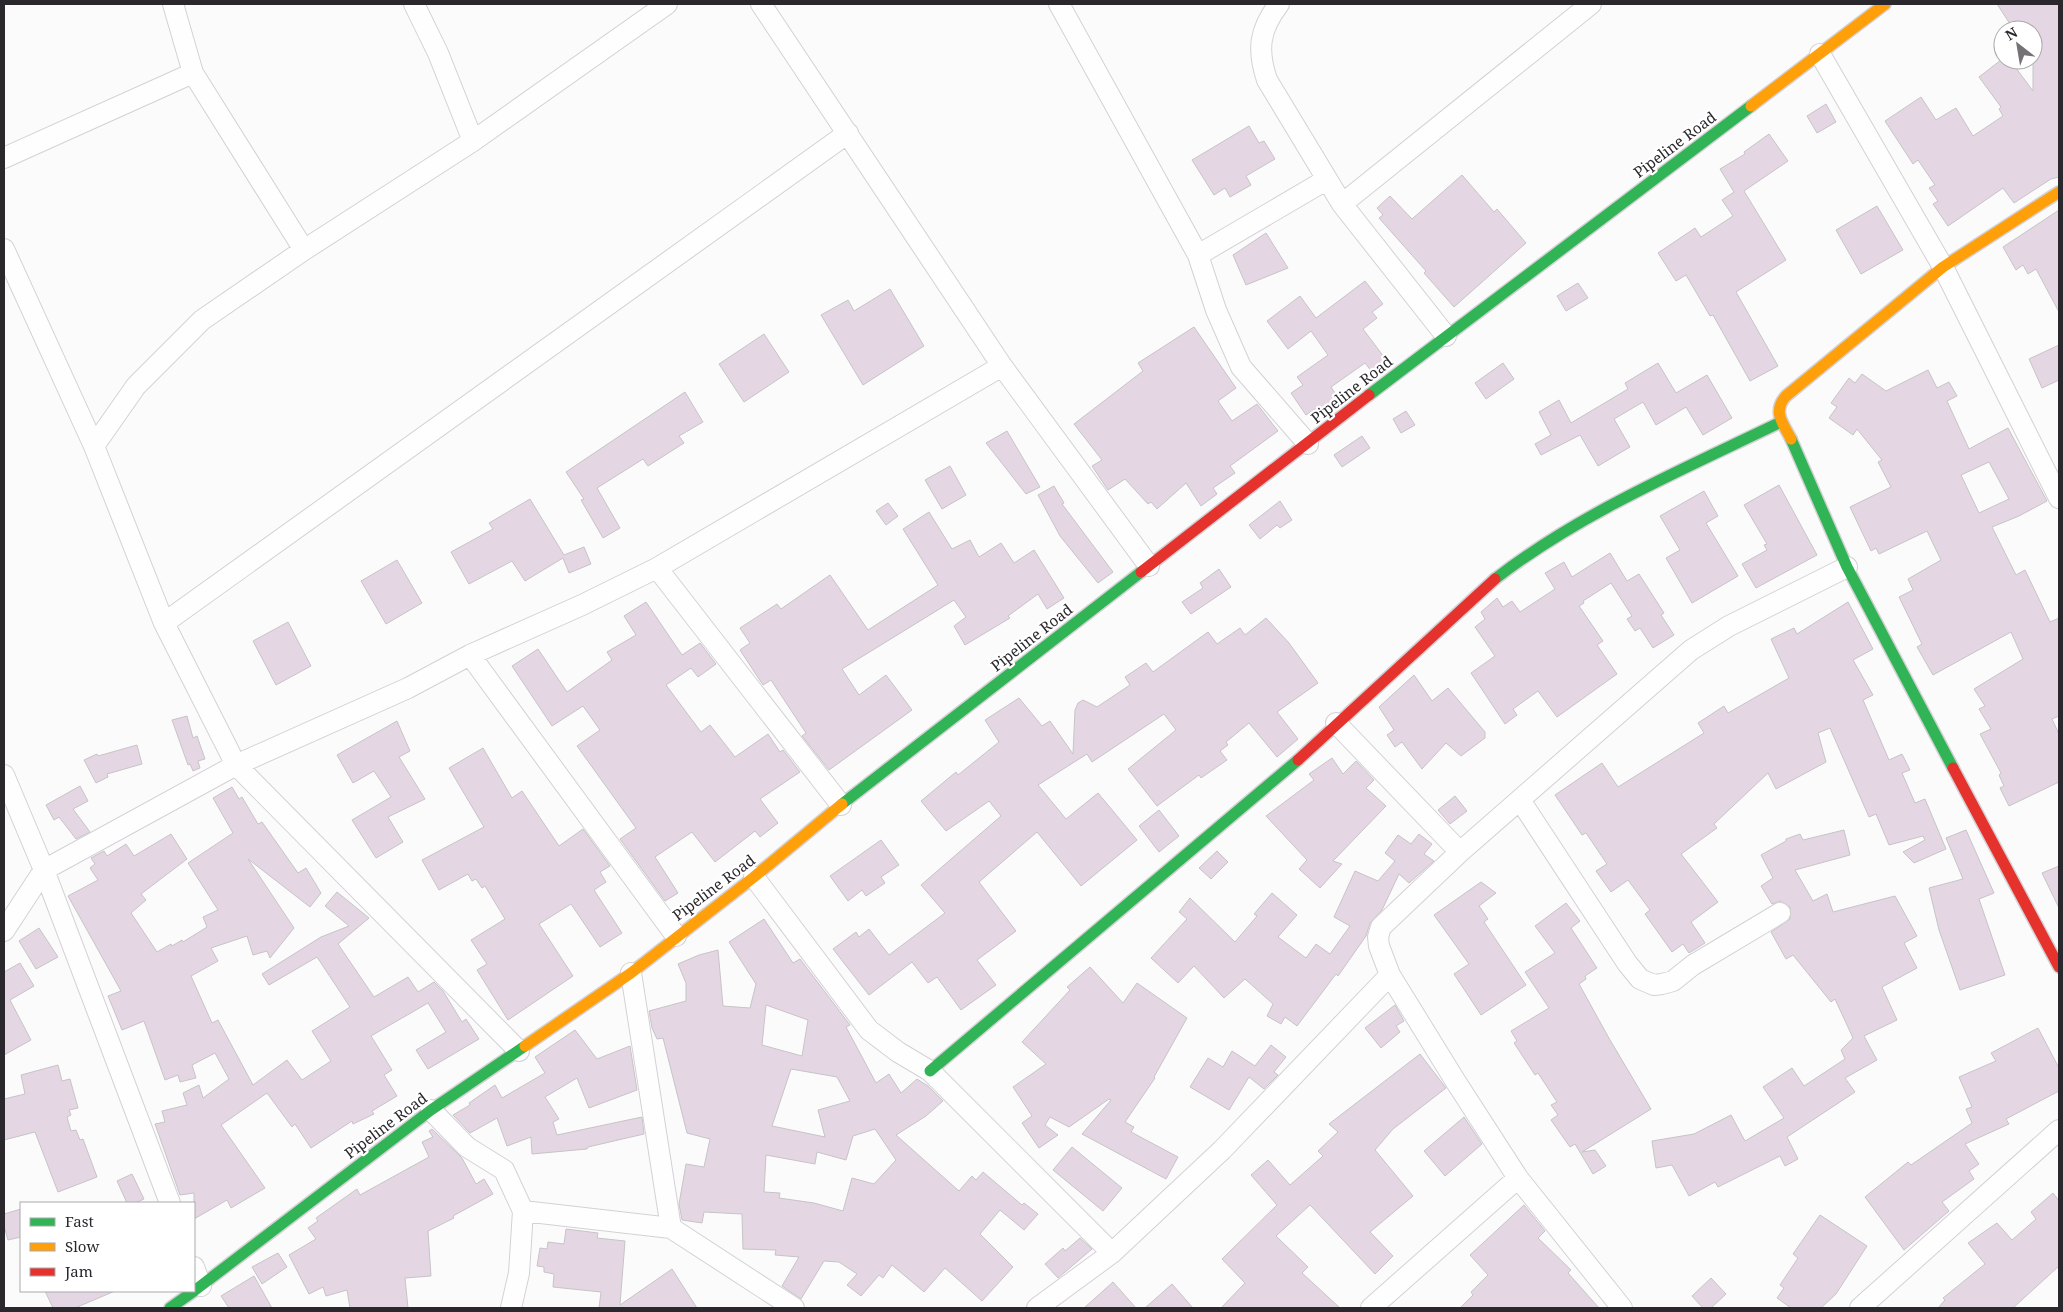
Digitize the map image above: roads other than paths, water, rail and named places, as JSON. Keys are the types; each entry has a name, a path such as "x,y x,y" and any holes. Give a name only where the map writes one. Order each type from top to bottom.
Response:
{"street":[{"path":"173,4 194,73 304,250"},
{"path":"414,4 438,53 473,141"},
{"path":"94,446 136,386 202,320 304,250 473,141 667,4"},
{"path":"761,4 1002,366 1149,566"},
{"path":"1059,4 1198,255 1216,310 1241,367 1308,444"},
{"path":"1278,4 1266,21 1260,60 1267,80 1342,204 1446,336"},
{"path":"1342,204 1591,4"},
{"name":"Pipeline Road","path":"195,1284 431,1110 631,974 676,936 754,878 841,805 1446,336 1885,4"},
{"path":"1820,54 1943,267 2059,498"},
{"path":"4,158 194,73"},
{"path":"164,623 848,133"},
{"path":"1198,255 1326,180"},
{"path":"2059,192 1943,267 1786,396 1778,411 1781,422 1847,568 2059,967"},
{"path":"4,249 94,446 164,623 236,765 519,1051"},
{"path":"4,932 44,870 236,765 408,688 470,655 582,605 657,568 1002,366"},
{"path":"930,1071 1250,802 1406,662 1457,611 1523,558 1640,491 1781,422"},
{"path":"657,568 841,805"},
{"path":"1622,1308 1518,1178 1456,1082 1390,975 1379,946 1378,937 1381,927 1460,852 1691,650 1729,626 1847,568"},
{"path":"470,655 676,936"},
{"path":"1336,723 1460,852"},
{"path":"4,775 44,870 170,1202"},
{"path":"1520,800 1627,963 1640,979 1654,985 1673,981 1693,965 1780,914"},
{"path":"754,878 869,1030 898,1052 930,1071 1112,1253"},
{"path":"631,974 671,1228"},
{"path":"1037,1308 1112,1253 1222,1150 1390,975"},
{"path":"431,1110 467,1147 504,1170 523,1211 519,1273 511,1308"},
{"path":"1860,1308 2059,1130"},
{"path":"1371,1308 1518,1178"},
{"path":"523,1211 671,1228 794,1308"},
{"name":"Pipeline Road","path":"173,1307 187,1292"}]}
